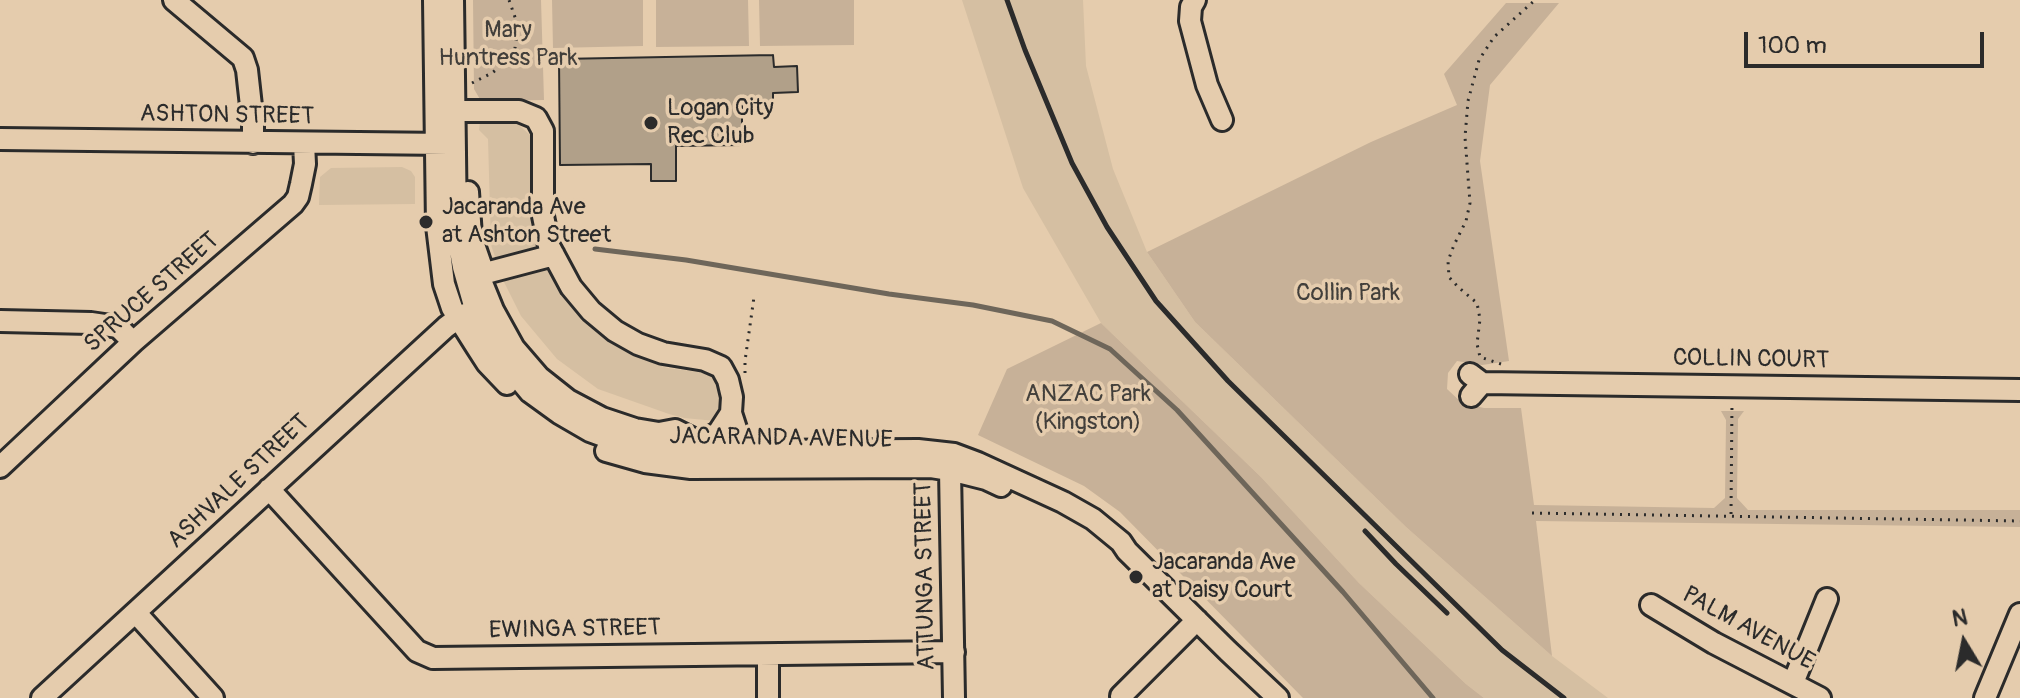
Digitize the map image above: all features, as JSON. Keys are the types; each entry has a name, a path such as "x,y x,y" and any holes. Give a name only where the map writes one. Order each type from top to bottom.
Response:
{"street":[{"path":"174,0 243,58 253,143"},
{"name":"JACARANDA AVENUE","path":"434,0 444,111"},
{"name":"JACARANDA AVENUE","path":"453,0 444,144 463,267 466,313 487,363 533,409 562,429 607,451 645,462 691,468 906,467 952,462 978,463 1093,519 1121,542 1278,698"},
{"path":"1195,0 1190,21 1207,85 1222,120"},
{"path":"444,111 519,111 536,118 543,131 543,216 549,246 571,287 591,311 615,331 638,344 663,353 705,360 721,367 728,380 732,397 731,413 743,451 751,457 765,460 801,459 826,468"},
{"name":"ASHTON STREET","path":"0,139 444,144"},
{"name":"SPRUCE STREET","path":"0,467 133,342 293,204 298,197 305,164 304,143"},
{"path":"444,144 464,151 468,162 471,236 481,265 482,283 493,310 514,348 539,377 568,400 602,418 659,433 675,430 695,445 718,433 731,413"},
{"path":"482,274 554,255"},
{"name":"JACARANDA AVENUE","path":"466,313 488,335 530,392 590,431 620,442 652,447 695,445 743,451 918,450 952,462"},
{"name":"ASHVALE STREET","path":"42,698 466,313"},
{"path":"0,321 91,323 118,327 133,342"},
{"name":"COLLIN COURT","path":"1474,384 2020,390"},
{"name":"ATTUNGA STREET","path":"952,462 954,698"},
{"name":"EWINGA STREET","path":"269,489 417,651 433,658 954,652"},
{"path":"1793,683 1827,599"},
{"name":"PALM AVENUE","path":"1651,605 1714,643 1820,698"},
{"path":"136,613 213,698"},
{"path":"1985,698 2020,614"},
{"path":"1121,696 1197,620"},
{"path":"768,655 768,698"}],"path":[{"path":"468,84 492,73 507,61 515,48 516,20 509,0"},
{"path":"1516,383 1516,371 1480,357 1477,303 1449,277 1448,261 1466,221 1470,203 1465,137 1468,101 1479,60 1494,37 1535,0"},
{"path":"745,375 754,297"},
{"path":"1731,516 1732,386"},
{"path":"1532,513 2020,521"}],"shaded area":[{"path":"962,0 1083,0 1086,66 1113,169 1147,252 1195,322 1406,527 1552,656 1608,698 1484,698 1359,583 1261,477 1101,323 1023,188"},
{"path":"512,119 530,135 531,184 539,252 561,289 584,318 629,353 667,368 706,373 717,382 721,398 716,421 669,414 598,389 557,359 521,316 503,280 491,245 488,139 479,130 480,121"},
{"path":"402,167 415,177 415,204 319,205 320,177 331,168"}],"green space":[{"name":"Mary Huntress Park","path":"473,0 541,0 544,100 481,101 474,89"},
{"path":"552,0 643,0 643,46 553,48"},
{"path":"656,0 748,0 749,46 656,47"},
{"path":"759,0 854,0 854,45 760,46"},
{"name":"Collin Park","path":"1506,3 1559,3 1490,85 1480,161 1509,361 1482,365 1457,361 1448,373 1447,389 1462,403 1484,408 1521,408 1534,505 1714,508 1725,498 1726,420 1721,411 1744,411 1738,419 1737,498 1748,510 2020,510 2020,527 1536,521 1552,656 1406,527 1195,322 1147,252 1371,142 1457,105 1444,74"},
{"name":"ANZAC Park (Kingston)","path":"1101,323 1261,477 1359,583 1484,698 1303,698 1120,512 1084,486 978,435 1007,369"}],"building":[{"name":"Logan City Rec Club","path":"773,55 774,67 797,66 798,92 773,93 773,101 742,102 742,145 676,146 676,181 651,181 651,164 560,165 559,59"}],"waterway":[{"path":"595,249 686,260 973,305 1052,321 1110,349 1177,410 1343,592 1433,698"}],"railway":[{"path":"1007,0 1072,163 1107,227 1156,301 1228,381 1502,650 1564,698"},
{"path":"1365,531 1447,613"}],"place":[{"name":"Logan City Rec Club","path":"651,123"},
{"name":"Jacaranda Ave at Ashton Street","path":"426,222"},
{"name":"Jacaranda Ave at Daisy Court","path":"1136,577"}]}
